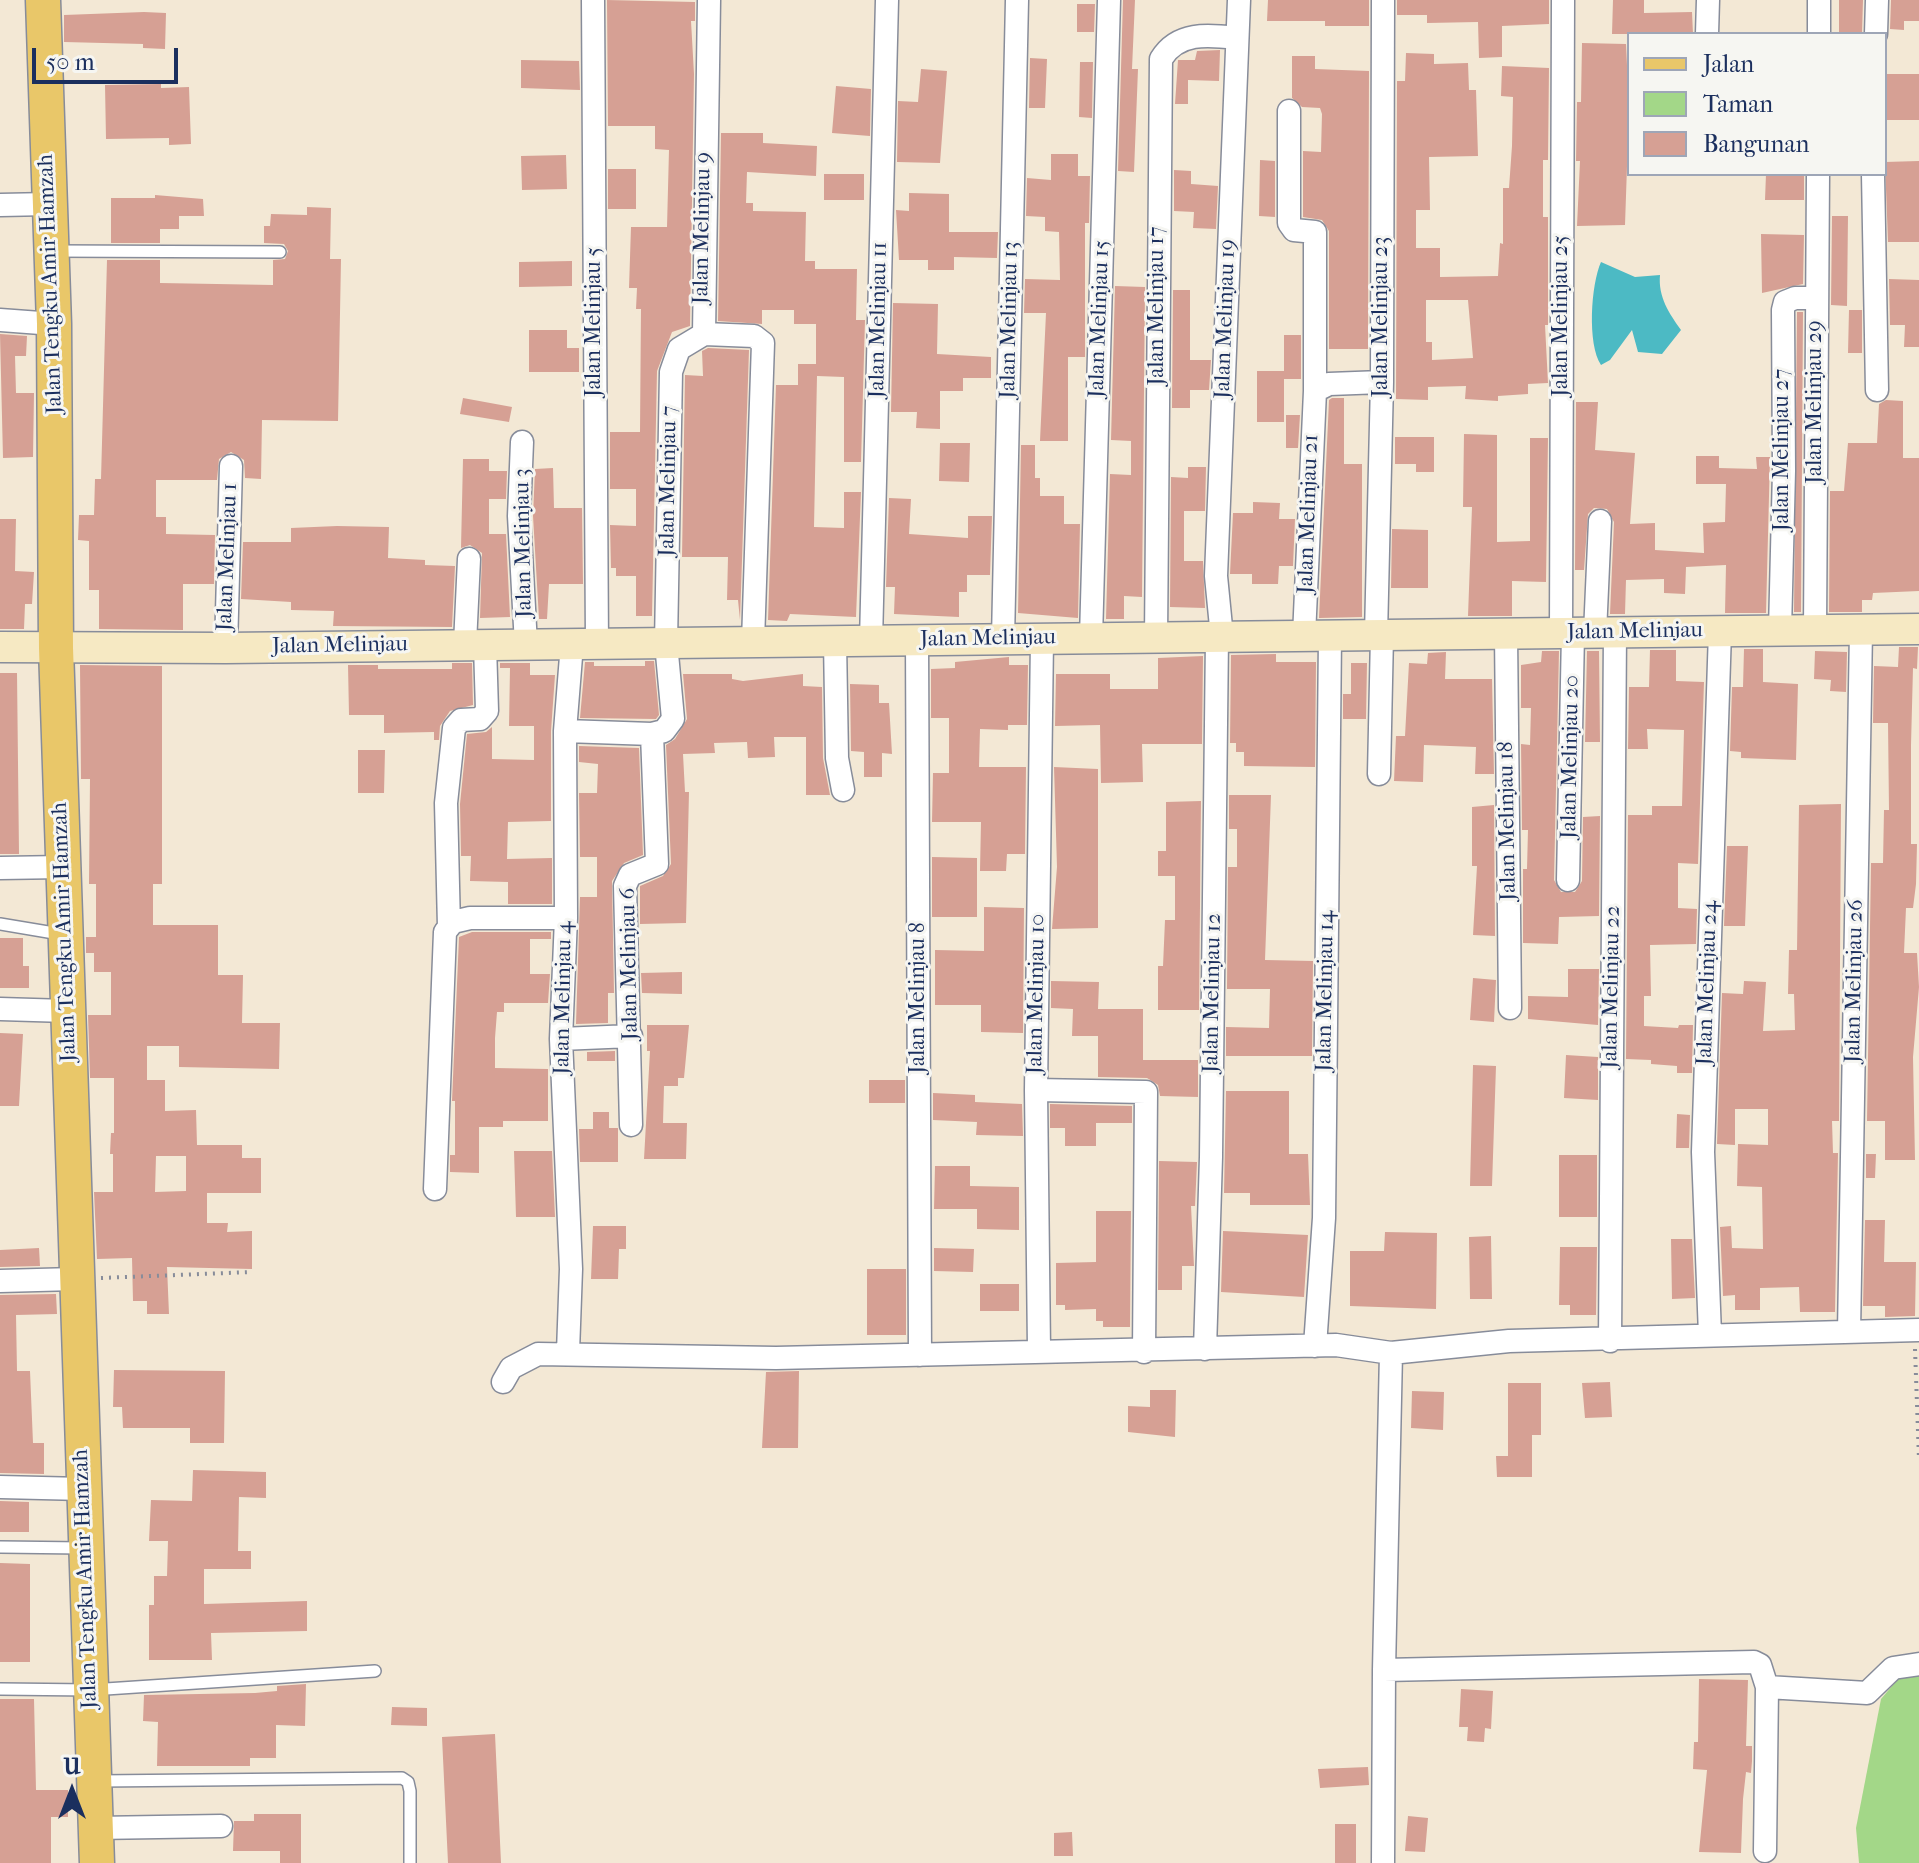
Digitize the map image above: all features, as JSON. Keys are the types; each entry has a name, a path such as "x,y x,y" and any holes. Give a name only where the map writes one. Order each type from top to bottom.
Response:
{"main road":[{"name":"Jalan Tengku Amir Hamzah","path":"43,0 54,324 56,648 97,1863"}],"street":[{"name":"Jalan Melinjau 5","path":"585,644 593,0"},
{"name":"Jalan Melinjau 9","path":"709,0 704,334 754,336 763,343 753,642"},
{"name":"Jalan Melinjau 11","path":"871,641 887,0"},
{"name":"Jalan Melinjau 13","path":"1003,639 1017,0"},
{"name":"Jalan Melinjau 15","path":"1091,638 1109,0"},
{"name":"Jalan Melinjau 19","path":"1219,637 1216,576 1239,0"},
{"name":"Jalan Melinjau 23","path":"1379,774 1383,0"},
{"name":"Jalan Melinjau 25","path":"1563,0 1586,633"},
{"path":"1707,32 1708,0"},
{"path":"1819,0 1819,32"},
{"path":"1876,32 1877,0"},
{"name":"Jalan Melinjau 17","path":"1156,638 1161,59 1181,40 1201,35 1237,38"},
{"name":"Jalan Melinjau 21","path":"1289,111 1289,223 1294,230 1315,232 1317,636"},
{"name":"Jalan Melinjau 29","path":"1815,630 1818,176"},
{"path":"1873,176 1877,390"},
{"path":"0,205 49,204"},
{"name":"Jalan Melinjau 27","path":"1780,630 1784,471 1783,310 1785,302 1795,298 1816,298"},
{"path":"0,320 54,324"},
{"name":"Jalan Melinjau 7","path":"666,643 671,372 679,349 704,334"},
{"path":"1315,391 1329,384 1382,382"},
{"name":"Jalan Melinjau 3","path":"522,442 519,516 526,645"},
{"name":"Jalan Melinjau 1","path":"226,648 231,466"},
{"path":"1586,633 1600,521"},
{"path":"435,1189 443,949 449,927 446,803 454,728 461,720 480,719 487,711 475,645 469,559"},
{"name":"Jalan Melinjau","path":"0,647 226,648 1919,629"},
{"name":"Jalan Melinjau 26","path":"1849,1332 1861,630"},
{"name":"Jalan Melinjau 24","path":"1710,1335 1703,1152 1720,631"},
{"name":"Jalan Melinjau 20","path":"1568,880 1586,633"},
{"name":"Jalan Melinjau 22","path":"1586,633 1610,1341"},
{"name":"Jalan Melinjau 18","path":"1506,634 1510,1008"},
{"name":"Jalan Melinjau 14","path":"1315,1346 1324,1218 1317,636"},
{"name":"Jalan Melinjau 12","path":"1205,1349 1219,637"},
{"name":"Jalan Melinjau 10","path":"1039,1350 1036,1090 1042,639"},
{"name":"Jalan Melinjau 8","path":"917,640 920,1355"},
{"path":"835,641 837,758 843,790"},
{"path":"565,731 652,734 664,731 673,719 666,643"},
{"name":"Jalan Melinjau 4","path":"568,1352 571,1269 561,1039 566,918 565,731 585,644"},
{"name":"Jalan Melinjau 6","path":"631,1125 625,886 630,875 657,864 652,734"},
{"path":"0,868 63,867"},
{"path":"449,927 453,922 470,918 566,918"},
{"path":"0,1009 67,1011"},
{"path":"561,1039 631,1036"},
{"path":"1036,1090 1146,1092 1144,1352"},
{"path":"0,1281 75,1279"},
{"path":"503,1382 511,1368 525,1358 568,1352 776,1358 1039,1350 1144,1352 1336,1345 1391,1353 1509,1341 1610,1341 1710,1335 1917,1330"},
{"path":"1383,1863 1391,1353"},
{"path":"0,1487 83,1489"},
{"path":"1384,1670 1745,1660 1760,1665 1767,1687 1765,1851"},
{"path":"1767,1687 1867,1693 1893,1668 1919,1664"},
{"path":"96,1828 221,1826"}],"lane":[{"path":"51,251 280,252"},
{"path":"0,924 65,935"},
{"path":"0,1547 85,1548"},
{"path":"0,1689 91,1690 375,1671"},
{"path":"94,1781 402,1778 408,1782 410,1791 410,1863"}],"path":[{"path":"75,1279 252,1272"},
{"path":"1917,1330 1919,1459"}],"green space":[{"path":"1903,1673 1919,1673 1919,1863 1859,1863 1856,1828 1881,1699"}],"water":[{"path":"1601,262 1635,277 1660,275 1663,298 1681,330 1662,354 1638,352 1632,330 1610,360 1601,365 1594,343 1592,314"}],"building":[{"path":"607,0 695,2 695,21 691,21 694,74 690,326 672,332 657,371 652,616 636,616 636,576 616,576 616,568 611,568 610,525 636,526 636,489 610,489 610,432 640,432 641,309 636,309 637,288 629,288 631,227 667,227 669,150 655,149 655,126 608,126"},
{"path":"1123,0 1135,0 1132,69 1138,69 1134,172 1118,171"},
{"path":"1268,0 1369,0 1369,26 1325,26 1325,21 1267,21"},
{"path":"1397,0 1549,0 1549,24 1502,26 1502,57 1479,58 1478,22 1427,23 1427,15 1397,15"},
{"path":"1613,0 1644,0 1644,13 1692,12 1693,32 1612,34"},
{"path":"1839,0 1863,0 1862,32 1839,32"},
{"path":"1891,0 1919,0 1919,21 1904,21 1904,30 1890,29"},
{"path":"1077,4 1095,4 1094,32 1077,32"},
{"path":"166,13 165,49 143,48 143,44 64,42 64,15"},
{"path":"1582,43 1626,44 1625,225 1577,226 1580,161 1576,161 1577,102 1581,102"},
{"path":"1220,50 1219,81 1188,80 1188,104 1175,104 1178,60 1195,60 1197,51"},
{"path":"1406,53 1434,54 1434,64 1468,63 1469,90 1476,90 1478,156 1429,157 1430,210 1416,210 1416,248 1440,248 1440,277 1498,276 1500,243 1503,244 1503,188 1509,188 1513,97 1501,96 1502,66 1549,68 1548,160 1543,160 1543,217 1548,217 1548,325 1545,325 1548,383 1528,384 1528,394 1498,396 1498,401 1465,399 1466,386 1428,387 1428,400 1396,399 1397,81 1405,81","holes":["1426,300 1468,300 1473,358 1432,360 1432,342 1426,342"]},
{"path":"1292,56 1315,56 1315,69 1369,71 1368,349 1329,349 1329,231 1322,220 1303,217 1303,151 1321,152 1322,114 1320,108 1302,107 1292,98"},
{"path":"1030,58 1047,59 1045,108 1029,108"},
{"path":"521,60 579,61 580,90 521,88"},
{"path":"1080,62 1093,62 1092,118 1079,117"},
{"path":"921,69 947,71 940,163 897,162 898,101 918,102"},
{"path":"1887,74 1919,74 1919,120 1887,120"},
{"path":"161,84 161,88 189,87 191,144 169,145 169,138 106,139 105,85"},
{"path":"836,86 871,89 870,136 832,133"},
{"path":"721,133 763,133 763,143 817,146 816,176 747,172 746,203 753,203 753,211 806,212 805,261 815,261 815,269 857,269 856,320 865,320 861,462 844,462 844,377 817,376 814,527 844,528 844,492 861,492 856,617 790,614 787,621 768,620 776,385 798,385 798,364 816,364 816,324 794,324 794,310 762,310 762,324 718,321"},
{"path":"1051,154 1078,154 1078,176 1090,176 1089,223 1085,223 1085,357 1068,357 1068,441 1040,441 1046,313 1024,313 1025,279 1060,280 1059,232 1045,231 1045,217 1026,216 1027,178 1051,180"},
{"path":"566,155 567,189 522,190 521,156"},
{"path":"1260,160 1275,161 1275,217 1259,216"},
{"path":"1919,161 1919,242 1888,242 1887,162"},
{"path":"608,169 636,169 636,209 608,209"},
{"path":"1174,170 1191,171 1191,184 1218,186 1216,229 1193,228 1194,212 1174,211"},
{"path":"824,174 864,174 864,200 824,200"},
{"path":"1766,176 1804,176 1804,200 1765,200"},
{"path":"909,193 949,194 949,232 998,232 997,258 954,257 954,270 928,270 928,260 899,260 896,210 909,211"},
{"path":"155,195 203,199 204,216 179,216 179,229 160,229 160,243 111,243 111,198 155,198"},
{"path":"307,207 331,208 330,259 341,259 338,421 262,420 261,479 245,478 244,460 231,452 219,459 217,480 156,480 156,517 166,517 166,534 215,535 214,584 183,584 183,630 99,629 99,590 89,590 89,541 78,540 79,515 94,515 95,479 101,479 107,260 160,260 160,283 273,285 273,260 285,259 288,251 284,244 264,243 264,226 270,226 271,214 307,215"},
{"path":"1832,216 1848,216 1847,306 1831,305"},
{"path":"1761,234 1804,235 1803,284 1762,293"},
{"path":"572,261 572,286 519,287 519,262"},
{"path":"1889,279 1919,280 1919,347 1904,347 1905,325 1890,325"},
{"path":"1115,286 1145,287 1142,597 1124,596 1124,619 1106,619 1110,474 1131,475 1131,441 1111,440"},
{"path":"1173,290 1190,290 1190,360 1211,360 1209,390 1190,390 1190,408 1172,408"},
{"path":"893,303 938,304 937,354 991,357 991,378 963,378 963,391 940,391 940,429 916,428 917,412 891,412"},
{"path":"1849,310 1862,310 1862,353 1848,353"},
{"path":"1797,312 1803,312 1801,612 1794,612"},
{"path":"529,330 567,330 567,348 579,348 579,372 529,372"},
{"path":"0,334 27,336 26,356 15,356 16,393 34,393 33,457 3,458"},
{"path":"1284,335 1301,335 1301,379 1284,379"},
{"path":"708,348 749,350 740,620 738,600 727,600 728,557 682,557 685,375 703,376 702,351"},
{"path":"1257,371 1284,371 1284,422 1257,422"},
{"path":"463,398 512,407 509,422 460,414"},
{"path":"1344,398 1344,464 1362,464 1362,617 1319,618 1329,400"},
{"path":"1886,400 1903,401 1903,458 1919,458 1919,591 1873,593 1872,600 1862,600 1862,612 1829,612 1830,491 1844,491 1848,443 1877,443 1879,404"},
{"path":"1576,402 1598,402 1595,450 1635,453 1630,524 1655,523 1655,550 1704,553 1703,523 1725,522 1726,484 1696,484 1696,456 1719,456 1719,468 1757,469 1756,457 1770,457 1766,613 1725,613 1726,565 1686,567 1685,594 1664,593 1664,579 1626,580 1625,614 1610,614 1614,522 1607,509 1594,508 1588,514 1584,570 1575,570"},
{"path":"1286,415 1300,415 1298,448 1286,448"},
{"path":"1464,434 1497,435 1497,542 1530,541 1530,438 1548,438 1546,582 1512,581 1512,616 1468,616 1472,507 1463,507"},
{"path":"1395,437 1434,437 1434,472 1416,472 1416,464 1395,464"},
{"path":"940,443 970,443 969,482 939,481"},
{"path":"1021,445 1035,445 1035,478 1040,478 1040,496 1064,496 1064,524 1080,524 1078,618 1018,613"},
{"path":"463,459 489,459 489,471 507,471 506,499 489,499 489,534 506,534 510,617 480,618 482,553 470,545 461,548"},
{"path":"1188,467 1206,467 1205,511 1184,511 1184,561 1203,561 1205,608 1170,607 1171,477 1188,478"},
{"path":"553,468 554,508 582,508 583,584 549,584 547,619 539,619 533,516 535,469"},
{"path":"889,498 911,499 909,534 968,538 968,516 992,516 990,575 967,575 967,592 959,592 959,617 894,614 895,587 886,587"},
{"path":"1253,502 1280,503 1279,519 1295,519 1293,566 1279,566 1278,584 1252,584 1252,574 1230,574 1233,513 1253,513"},
{"path":"0,519 16,519 15,571 34,572 32,604 25,604 24,629 0,629"},
{"path":"389,527 388,558 425,560 425,565 455,566 452,627 333,626 334,611 291,610 291,602 241,599 243,542 291,542 291,528"},
{"path":"1392,529 1428,530 1428,588 1391,588"},
{"path":"1899,647 1918,647 1917,669 1913,668 1911,745 1911,844 1917,844 1916,884 1913,908 1906,908 1904,953 1917,953 1919,987 1913,1057 1915,1160 1885,1160 1885,1121 1867,1121 1871,863 1883,863 1884,810 1889,810 1888,723 1873,723 1874,666 1898,667"},
{"path":"1744,649 1763,649 1763,682 1798,684 1796,760 1741,758 1741,752 1730,751 1732,687 1743,687"},
{"path":"1650,650 1676,650 1676,681 1704,682 1698,864 1678,863 1678,908 1697,909 1696,944 1650,945 1651,996 1644,996 1644,1026 1678,1028 1679,1025 1693,1025 1692,1073 1677,1073 1677,1066 1651,1064 1651,1060 1626,1059 1628,815 1652,815 1652,806 1682,806 1684,730 1647,729 1648,749 1628,749 1629,687 1649,687"},
{"path":"1542,651 1559,651 1554,880 1561,892 1575,892 1582,881 1583,817 1600,816 1599,916 1559,917 1558,944 1523,943 1523,869 1527,869 1528,830 1522,830 1521,744 1530,745 1531,708 1521,708 1521,665 1541,662"},
{"path":"1587,651 1599,651 1600,742 1585,742"},
{"path":"1815,651 1847,652 1846,692 1830,691 1831,680 1814,679"},
{"path":"1446,652 1445,679 1492,679 1494,774 1475,774 1476,747 1424,745 1423,782 1394,781 1396,736 1405,736 1409,663 1427,664 1428,653"},
{"path":"1276,654 1276,662 1316,662 1315,767 1244,766 1244,752 1236,752 1236,743 1230,743 1231,655"},
{"path":"1203,656 1202,744 1142,744 1143,782 1101,783 1100,725 1055,726 1056,674 1110,674 1110,689 1158,689 1158,658"},
{"path":"1009,657 1009,665 1028,665 1027,725 1008,725 1008,730 980,729 979,767 1026,767 1025,854 1007,854 1006,871 980,871 981,822 932,822 933,773 949,773 949,718 931,718 931,669 955,668 955,662"},
{"path":"645,661 654,661 659,715 656,719 580,718 585,662 594,662 594,666 645,666"},
{"path":"452,663 472,663 473,705 450,711 440,726 439,740 434,740 434,732 384,733 384,715 349,715 348,665 378,665 378,669 452,669"},
{"path":"500,663 530,663 530,675 555,675 551,731 551,821 508,822 507,859 552,858 552,904 508,904 508,882 470,881 471,856 461,856 460,804 467,734 486,732 492,727 492,759 534,760 534,726 509,726 510,668 500,668"},
{"path":"1351,663 1367,663 1366,719 1343,719 1343,694 1351,694"},
{"path":"80,665 162,666 162,884 153,884 153,925 218,925 218,975 243,975 242,1023 280,1023 279,1069 179,1067 179,1046 147,1046 147,1080 165,1080 165,1111 196,1110 197,1145 242,1145 242,1158 261,1158 261,1193 207,1193 207,1223 228,1223 227,1232 252,1231 252,1269 167,1267 169,1314 147,1314 147,1301 133,1301 132,1258 97,1259 94,1192 113,1192 113,1154 110,1154 111,1133 114,1133 114,1078 90,1078 88,1015 111,1015 111,972 94,972 94,953 86,953 86,937 96,937 96,884 89,884 90,779 81,779","holes":["156,1156 186,1156 186,1191 155,1192"]},
{"path":"0,673 17,673 19,854 0,854"},
{"path":"683,674 732,674 732,679 743,681 803,674 803,686 822,687 823,758 830,795 806,795 806,737 774,737 775,757 748,758 747,742 714,743 715,753 683,754 685,792 689,792 686,923 640,924 640,886 663,876 671,864 666,745 675,739 687,719"},
{"path":"850,684 879,685 879,703 889,703 892,754 882,753 882,777 864,777 864,752 851,751"},
{"path":"579,746 639,748 643,855 624,863 612,881 614,993 608,993 608,1023 576,1024 580,897 597,897 597,857 580,857 579,793 597,793 598,764 579,762"},
{"path":"358,750 385,750 384,793 358,793"},
{"path":"1054,767 1098,769 1098,928 1052,929 1057,867"},
{"path":"1229,795 1271,795 1265,960 1313,961 1312,1056 1226,1056 1226,1027 1269,1028 1270,989 1227,989 1228,867 1237,867 1237,829 1229,829"},
{"path":"1201,801 1199,1010 1158,1010 1158,966 1163,966 1165,920 1175,920 1175,876 1158,876 1158,851 1166,851 1166,802"},
{"path":"1841,804 1839,1121 1832,1121 1833,1153 1838,1153 1835,1312 1800,1312 1799,1287 1760,1288 1760,1310 1735,1310 1735,1295 1723,1296 1720,1227 1731,1226 1732,1248 1763,1249 1762,1187 1737,1186 1738,1144 1768,1145 1768,1109 1735,1109 1735,1145 1717,1144 1722,993 1743,994 1744,981 1766,982 1763,1031 1795,1030 1794,994 1788,994 1789,950 1797,950 1799,805"},
{"path":"1494,805 1495,936 1473,935 1477,866 1472,866 1472,807"},
{"path":"1727,846 1748,846 1745,926 1724,926"},
{"path":"932,857 977,858 977,917 932,917"},
{"path":"984,907 1024,908 1023,1033 981,1032 981,1005 935,1005 935,950 984,951"},
{"path":"472,932 551,932 551,939 530,939 530,974 550,974 548,1003 504,1003 504,1012 497,1012 495,1038 495,1068 548,1069 548,1121 503,1121 503,1127 479,1127 479,1173 450,1172 450,1155 455,1155 455,1101 452,1101 459,937"},
{"path":"0,938 23,938 23,966 29,966 29,988 0,988"},
{"path":"1568,969 1599,969 1598,1025 1528,1019 1528,996 1568,997"},
{"path":"682,972 682,994 642,993 641,973"},
{"path":"1473,978 1496,980 1494,1022 1470,1020"},
{"path":"1051,981 1099,982 1098,1009 1143,1009 1143,1060 1198,1060 1198,1097 1160,1096 1158,1085 1147,1078 1098,1077 1098,1036 1072,1036 1073,1009 1051,1008"},
{"path":"647,1025 689,1025 684,1078 678,1078 678,1086 664,1086 663,1123 687,1123 686,1159 644,1159 650,1051 647,1051"},
{"path":"0,1033 23,1034 19,1106 0,1106"},
{"path":"615,1051 615,1061 587,1061 587,1052"},
{"path":"1566,1055 1598,1057 1598,1100 1564,1098"},
{"path":"1473,1065 1496,1066 1492,1186 1470,1186"},
{"path":"869,1080 905,1080 905,1103 869,1103"},
{"path":"1226,1091 1289,1091 1289,1154 1308,1154 1310,1205 1250,1205 1250,1193 1224,1193"},
{"path":"933,1093 975,1095 975,1102 1022,1104 1023,1136 976,1135 977,1122 933,1120"},
{"path":"1050,1104 1132,1106 1132,1123 1096,1123 1096,1146 1065,1146 1065,1128 1050,1128"},
{"path":"593,1112 609,1112 609,1128 618,1128 618,1162 580,1162 579,1129 593,1129"},
{"path":"1677,1114 1690,1115 1689,1148 1676,1148"},
{"path":"514,1151 552,1151 555,1217 516,1217"},
{"path":"1866,1154 1876,1154 1875,1178 1866,1178"},
{"path":"1559,1155 1597,1155 1597,1217 1559,1217"},
{"path":"1159,1161 1197,1162 1195,1206 1191,1206 1194,1266 1182,1266 1182,1290 1158,1290"},
{"path":"935,1166 970,1166 970,1186 1019,1187 1019,1230 977,1229 977,1209 934,1209"},
{"path":"1096,1211 1131,1211 1130,1327 1103,1327 1103,1321 1096,1321 1096,1309 1065,1310 1065,1305 1056,1305 1056,1263 1096,1262"},
{"path":"1865,1220 1885,1220 1884,1262 1916,1262 1915,1316 1885,1317 1885,1306 1863,1306"},
{"path":"593,1226 626,1226 626,1249 619,1249 618,1279 591,1279"},
{"path":"1223,1231 1308,1235 1304,1297 1221,1292"},
{"path":"1385,1232 1437,1233 1436,1309 1350,1306 1350,1251 1384,1251"},
{"path":"1491,1236 1492,1299 1470,1299 1469,1237"},
{"path":"1671,1239 1692,1239 1695,1298 1672,1299"},
{"path":"1560,1247 1597,1247 1596,1315 1570,1315 1570,1305 1559,1305"},
{"path":"39,1248 40,1266 0,1267 0,1250"},
{"path":"934,1248 974,1249 973,1272 934,1271"},
{"path":"867,1269 906,1269 906,1335 867,1335"},
{"path":"980,1284 1019,1284 1019,1311 980,1311"},
{"path":"56,1294 57,1314 16,1315 17,1371 30,1371 33,1443 44,1443 44,1474 0,1473 0,1295"},
{"path":"114,1370 225,1371 224,1443 190,1443 190,1428 123,1428 122,1407 113,1407"},
{"path":"799,1371 798,1448 762,1448 766,1372"},
{"path":"1610,1382 1612,1417 1585,1418 1582,1383"},
{"path":"1508,1383 1541,1383 1541,1435 1532,1435 1532,1477 1497,1477 1496,1456 1508,1456"},
{"path":"1150,1390 1176,1390 1175,1437 1128,1432 1128,1406 1150,1407"},
{"path":"1412,1391 1444,1392 1443,1430 1411,1428"},
{"path":"193,1470 266,1472 266,1498 239,1497 238,1551 251,1551 251,1569 204,1569 204,1604 307,1601 307,1631 211,1633 212,1660 149,1660 149,1605 154,1605 154,1576 167,1576 168,1541 149,1541 151,1500 192,1501"},
{"path":"0,1501 29,1502 29,1532 0,1532"},
{"path":"0,1563 30,1564 30,1662 0,1662"},
{"path":"1699,1679 1748,1680 1746,1746 1752,1746 1752,1761 1751,1773 1746,1772 1741,1853 1699,1852 1707,1770 1693,1769 1694,1742 1698,1742"},
{"path":"306,1684 305,1726 276,1725 276,1758 250,1758 250,1766 157,1766 158,1722 143,1721 144,1695 255,1693 277,1691 277,1686"},
{"path":"1461,1689 1493,1691 1491,1729 1485,1728 1484,1742 1467,1741 1468,1727 1459,1727"},
{"path":"0,1699 34,1699 36,1790 68,1790 68,1817 51,1817 51,1863 0,1863"},
{"path":"392,1707 427,1708 427,1726 391,1725"},
{"path":"495,1734 501,1863 448,1863 442,1737"},
{"path":"1368,1767 1369,1785 1320,1788 1318,1769"},
{"path":"254,1814 301,1814 301,1863 280,1863 280,1851 233,1851 234,1821 254,1821"},
{"path":"1408,1816 1428,1818 1425,1852 1405,1851"},
{"path":"1335,1824 1356,1824 1356,1863 1335,1863"},
{"path":"1072,1832 1073,1856 1054,1856 1054,1833"}]}
